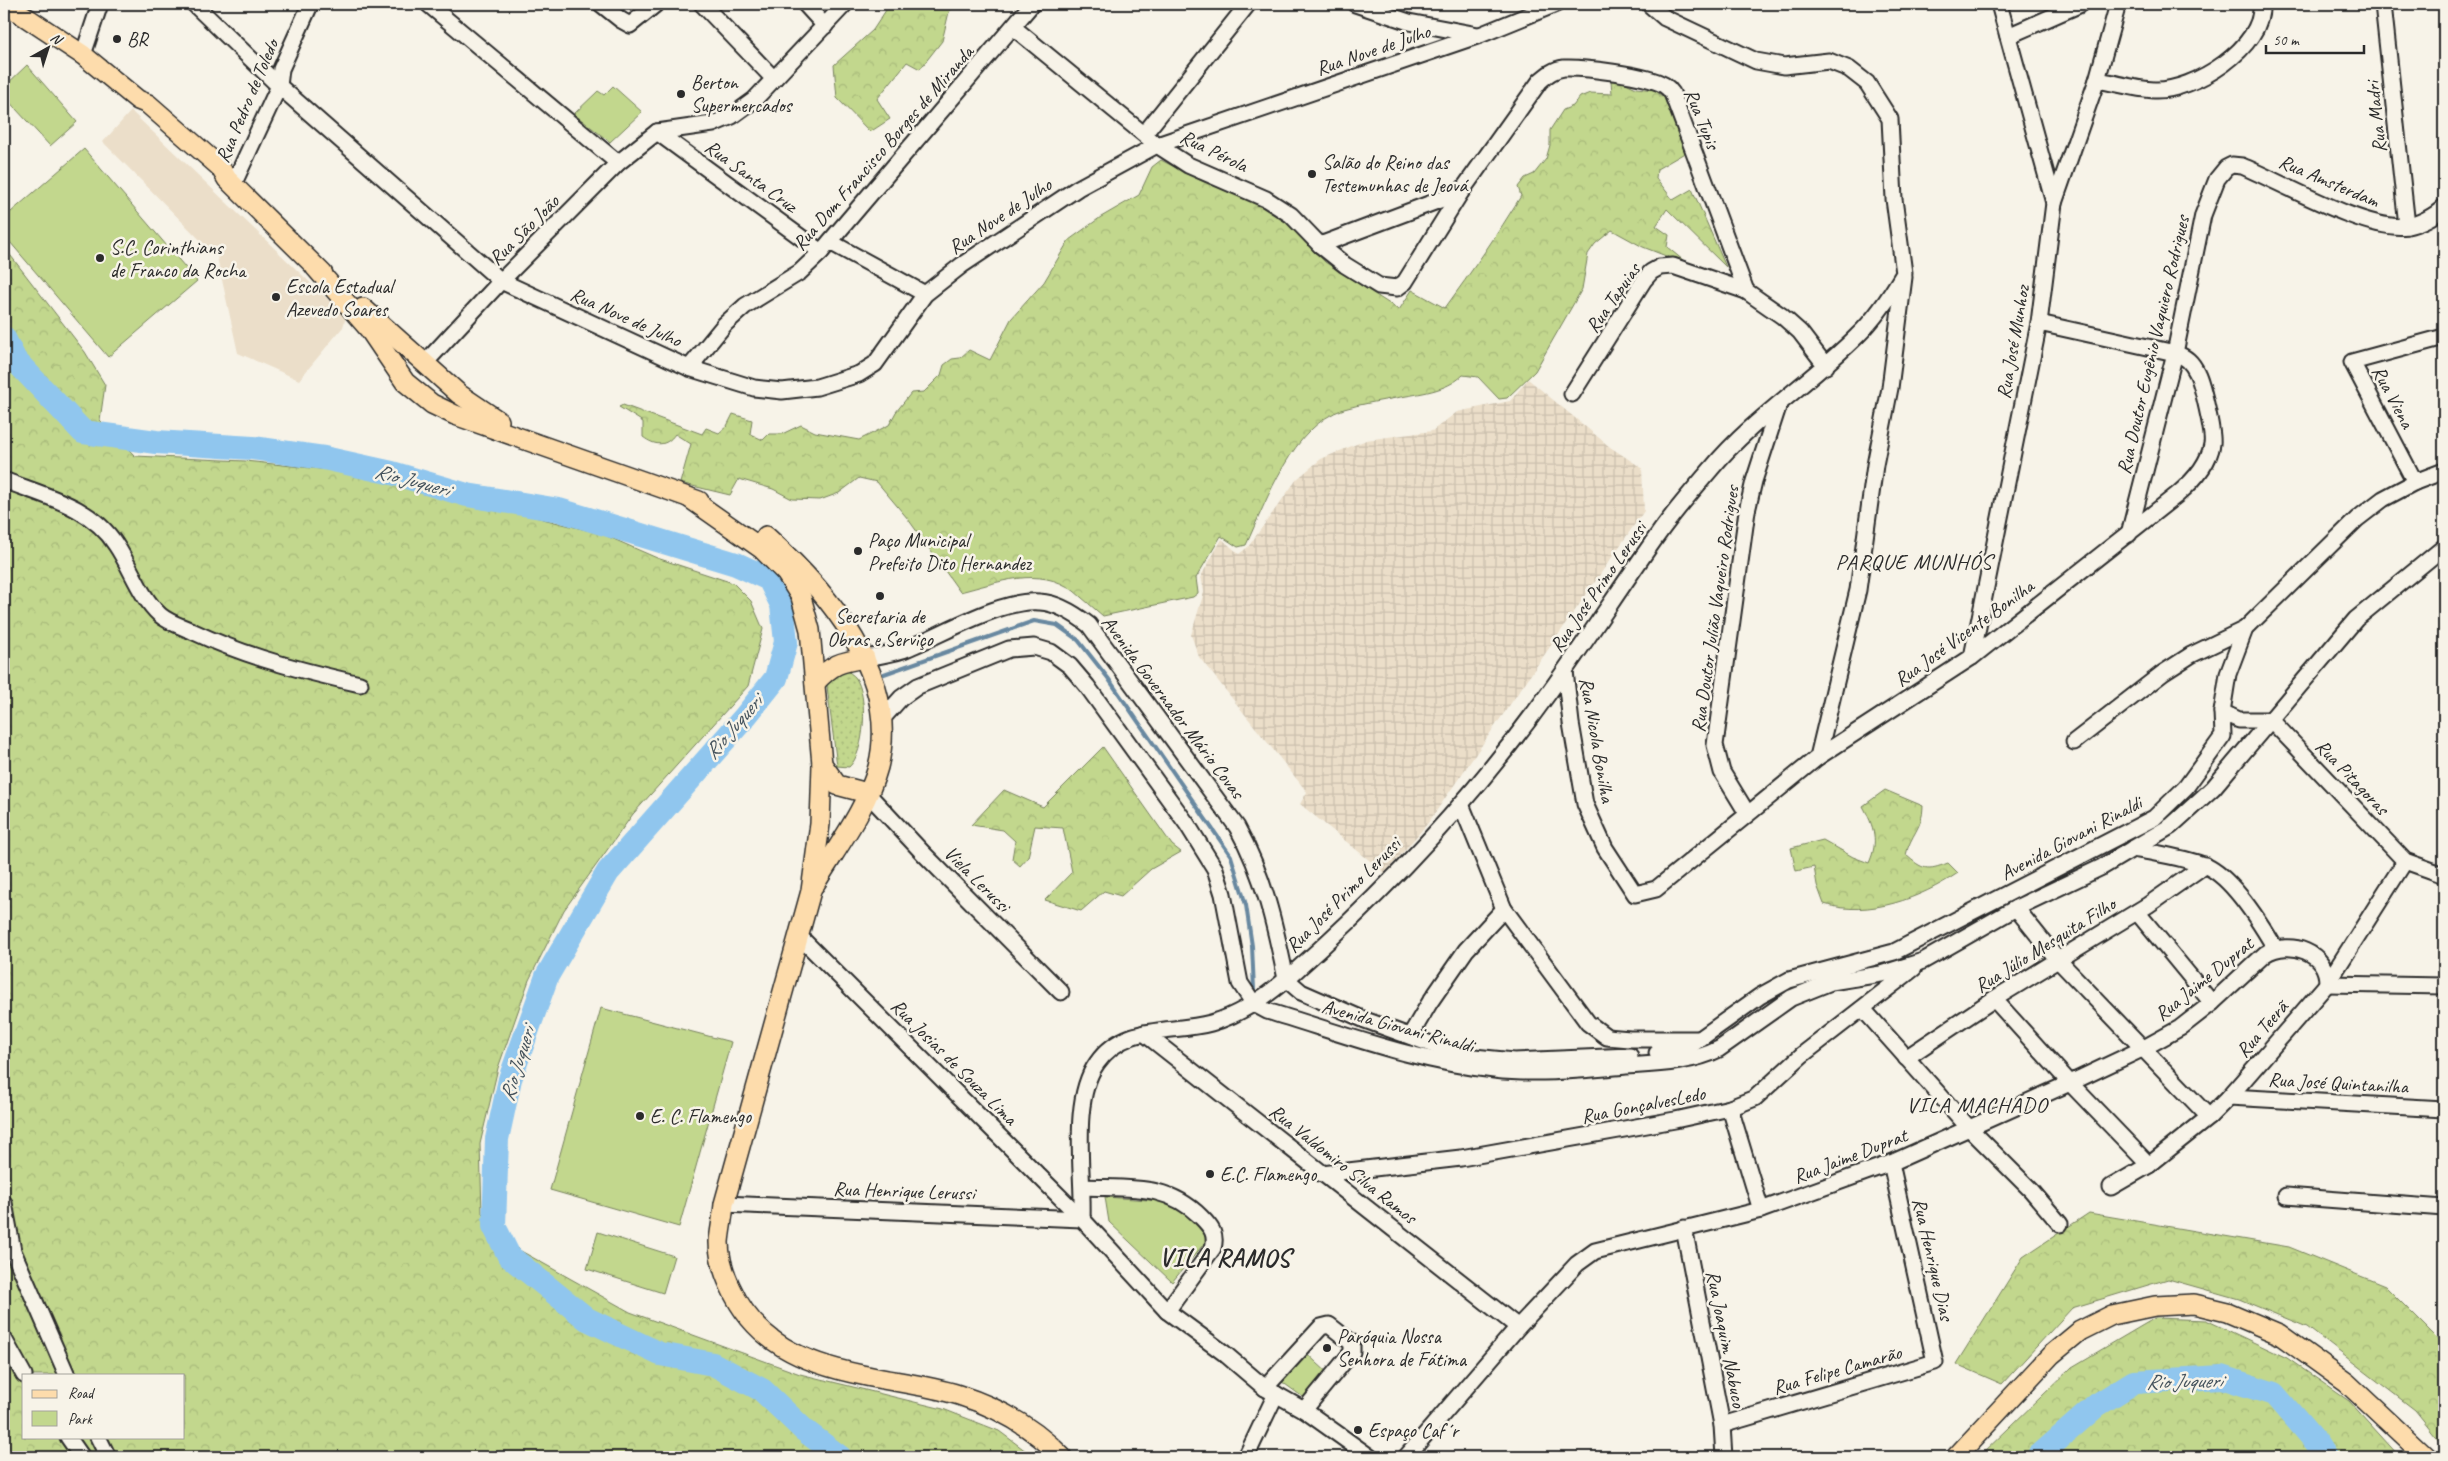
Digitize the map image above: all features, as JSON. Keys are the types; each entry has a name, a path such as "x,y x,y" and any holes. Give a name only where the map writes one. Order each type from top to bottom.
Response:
{"main road":[{"path":"6,4 84,55 138,100 142,110 214,175 230,182 315,266 479,410 542,444"},
{"path":"315,266 369,329 405,382 432,404 455,415 542,444 733,515 764,535 800,566 831,606 865,658 878,699 882,719 878,766 867,794 811,891"},
{"path":"369,329 408,358 425,363"},
{"path":"688,497 762,549 786,573 801,597 810,630 822,764 820,824 811,891 724,1204 719,1244 724,1272 736,1299 750,1320 772,1341 806,1359 861,1375 920,1385 958,1395 996,1409 1024,1426 1062,1457"},
{"path":"815,683 828,669 836,664 865,658"},
{"path":"822,764 837,785 867,794"},
{"path":"1956,1457 2051,1355 2080,1331 2112,1315 2155,1306 2194,1304 2227,1312 2279,1334 2347,1383 2426,1457"}],"street":[{"path":"84,55 100,4"},
{"name":"Rua Nove de Julho","path":"194,4 279,86 501,280 689,368 754,388 782,392 818,387 859,374 875,364 925,294 962,265 1078,188 1158,145 1480,35 1556,4"},
{"path":"428,4 618,164"},
{"path":"601,4 630,25 656,4"},
{"path":"702,4 774,79"},
{"path":"805,4 825,26"},
{"path":"658,132 713,124 732,116 754,100 845,4"},
{"name":"Rua Dom Francisco Borges de Miranda","path":"689,368 732,318 746,306 800,272 826,247 1032,4"},
{"path":"1145,133 1248,4"},
{"path":"1355,4 1408,22 1480,35"},
{"path":"1649,4 1665,18 1756,61 1784,66 1829,61 1849,69 1867,83 1890,119 1894,199 1904,273 1890,388 1875,465 1858,590 1818,757"},
{"name":"Rua José Munhoz","path":"1972,657 2039,323 2054,203 1998,4"},
{"path":"2008,36 2081,4"},
{"path":"2054,203 2097,80 2118,4"},
{"path":"2097,80 2155,90 2180,87 2213,72 2238,51 2258,28 2261,4"},
{"name":"Rua Madri","path":"2384,4 2407,226"},
{"name":"Rua Pedro de Toledo","path":"230,182 279,86 281,69 310,5"},
{"name":"Rua Pérola","path":"1013,27 1158,145 1188,165 1266,199 1291,216 1320,245 1345,265 1380,286 1397,288 1405,282 1461,192"},
{"name":"Rua Tupis","path":"1461,192 1540,81 1551,72 1562,68 1590,69 1654,81 1665,86 1672,93 1746,291"},
{"name":"Rua São João","path":"425,363 501,280 618,164 658,132"},
{"name":"Rua Santa Cruz","path":"658,132 826,247 925,294"},
{"name":"Rua Amsterdam","path":"2226,168 2232,165 2242,166 2359,217 2387,226 2407,226 2425,219 2444,207"},
{"name":"Rua Doutor Eugênio Vaquiero Rodrigues","path":"2129,534 2175,352 2203,215 2217,179 2226,168"},
{"path":"1320,245 1461,192"},
{"name":"Rua Tapuias","path":"1572,394 1651,272 1660,267 1673,266 1746,291 1782,316 1800,332 1826,366"},
{"name":"Rua José Primo Lerussi","path":"1082,1218 1084,1188 1080,1118 1084,1088 1097,1063 1117,1044 1144,1032 1210,1023 1254,1004 1328,942 1461,804 1565,671 1658,534 1714,465 1778,406 1826,366 1860,333 1904,273"},
{"path":"2039,323 2175,352"},
{"name":"Rua Viena","path":"2415,482 2352,362 2444,337"},
{"name":"Rua José Vicente Bonilha","path":"1635,894 1656,889 1818,757 1972,657 2190,484 2208,456 2213,443 2198,374 2186,358 2175,352"},
{"name":"Rua Doutor Julião Vaqueiro Rodrigues","path":"1747,813 1722,772 1717,760 1715,745 1747,510 1754,481 1778,406"},
{"name":"Avenida Giovani Rinaldi","path":"1286,979 1301,992 1464,1056 1514,1061 1635,1056 1690,1046 1760,996 1789,980 1824,969 1863,962 1901,949 2154,818 2186,787 2223,736 2222,712 2228,674 2245,629 2357,519 2384,499 2415,482 2444,471"},
{"path":"4,480 76,509 96,520 116,544 147,600 161,616 229,648 292,667 360,684"},
{"name":"Avenida Giovani Rinaldi","path":"1254,1004 1266,1011 1389,1048 1454,1065 1495,1070 1578,1070 1649,1065 1706,1056 1790,998 1830,982 1881,974 1918,963 2016,908 2102,867 2171,826 2213,788 2356,619 2444,547"},
{"name":"Avenida Governador Mário Covas","path":"865,658 901,651 1018,603 1041,602 1065,609 1079,618 1088,625 1100,641 1245,841 1253,855 1272,913 1286,979"},
{"path":"2074,742 2163,673 2191,655 2245,629"},
{"path":"882,719 901,698 918,686 1009,649 1034,648 1051,652 1070,666 1187,824 1215,869 1223,894 1240,983 1254,1004"},
{"name":"Rua Nicola Bonilha","path":"1565,671 1571,723 1585,804 1605,848 1635,894"},
{"path":"2222,712 2239,720 2271,720"},
{"name":"Rua Pitagoras","path":"2271,720 2405,861"},
{"name":"Viela Lerussi","path":"867,794 1061,992"},
{"path":"1461,804 1504,909 1588,1023 1597,1032 1607,1037 1630,1039 1703,1038 1714,1052"},
{"path":"2132,849 2205,865 2231,886 2275,948"},
{"path":"2405,861 2444,875"},
{"name":"Rua Teerã","path":"2110,1187 2150,1166 2229,1097 2327,984 2405,861"},
{"name":"Rua Júlio Mesquita Filho","path":"1906,1058 1994,999 2137,912 2205,865"},
{"path":"2016,908 2058,960 2208,1117"},
{"path":"1410,1036 1430,1002 1466,950 1504,909"},
{"path":"2137,912 2212,1003"},
{"path":"1932,934 1939,935 1945,942 1938,952"},
{"name":"Rua Josias de Souza Lima","path":"798,935 1082,1218 1167,1311 1271,1391 1304,1410 1370,1457"},
{"name":"Rua Jaime Duprat","path":"1406,1457 1518,1327 1577,1264 1595,1251 1761,1210 1891,1164 2070,1083 2142,1049 2180,1028 2212,1003 2265,954 2275,948 2288,946 2320,961 2328,972 2327,984"},
{"path":"1901,949 1898,956 1899,963 1918,963"},
{"name":"Rua GonçalvesLedo","path":"1322,1174 1461,1158 1675,1120 1730,1108 1755,1098 1802,1055 1863,1010 1918,963"},
{"path":"2327,984 2444,986"},
{"path":"1994,999 2070,1083 2150,1166"},
{"path":"1863,1010 1969,1128 2032,1190 2060,1224"},
{"name":"Rua Valdomiro Silva Ramos","path":"1144,1032 1518,1327"},
{"name":"Rua José Quintanilha","path":"2229,1097 2444,1109"},
{"path":"1730,1108 1761,1210"},
{"name":"Rua Henrique Dias","path":"1891,1164 1936,1362"},
{"path":"1084,1188 1166,1193 1180,1200 1212,1229 1215,1239 1213,1248 1167,1311"},
{"path":"2286,1196 2444,1209"},
{"path":"4,1203 13,1251 67,1374"},
{"name":"Rua Henrique Lerussi","path":"724,1204 1082,1218"},
{"name":"Rua Joaquim Nabuco","path":"1684,1228 1722,1425 1724,1457"},
{"path":"1246,1457 1271,1391 1321,1327 1328,1325 1352,1343 1352,1352 1304,1410"},
{"path":"4,1338 23,1374"},
{"name":"Rua Felipe Camarão","path":"1722,1425 1936,1362"},
{"path":"69,1438 82,1457"},
{"path":"98,1438 108,1457"}],"shaded area":[{"name":"Escola Estadual Azevedo Soares","path":"131,111 346,317 343,327 299,380 238,353 217,257 103,142"},
{"path":"1528,379 1610,447 1642,468 1644,511 1428,823 1385,873 1300,804 1307,792 1199,657 1191,635 1204,592 1201,576 1222,539 1239,554 1248,547 1297,479 1321,459 1366,440 1432,431 1457,412 1510,401"}],"green space":[{"path":"890,4 956,4 949,12 942,41 920,69 907,62 877,99 890,119 870,132 837,98 834,65 873,30"},
{"path":"27,65 77,122 50,146 4,96 4,87"},
{"path":"1611,80 1626,83 1636,88 1655,90 1664,98 1688,151 1657,169 1656,178 1673,200 1692,189 1726,267 1667,209 1656,226 1669,235 1667,247 1689,265 1643,247 1612,230 1595,244 1588,254 1582,289 1535,371 1507,398 1499,399 1478,377 1463,375 1456,381 1440,388 1350,407 1326,418 1310,431 1283,467 1246,545 1238,547 1221,536 1196,578 1198,593 1193,597 1103,616 1074,591 1061,583 1047,579 1018,578 960,592 908,519 877,482 859,478 839,493 820,500 792,499 773,489 739,479 730,495 680,483 691,444 675,434 668,441 660,444 647,440 643,437 643,422 619,407 623,405 702,434 706,428 719,433 727,426 733,414 752,420 750,434 763,440 769,434 782,434 801,425 815,432 859,440 889,425 896,412 911,393 924,392 941,375 944,365 952,359 960,358 969,350 990,360 1011,319 1044,282 1069,240 1101,217 1139,195 1152,167 1161,160 1204,182 1242,191 1286,220 1325,262 1399,310 1412,290 1445,308 1521,196 1518,187 1525,178 1534,174 1546,159 1550,145 1550,130 1563,110 1573,106 1580,97 1590,93 1612,94"},
{"path":"613,86 642,112 610,142 574,114 598,91 604,95"},
{"name":"S.C. Corinthians de Franco da Rocha","path":"84,149 197,281 108,357 4,235 4,218"},
{"path":"4,247 85,352 105,385 100,420 135,456 245,461 348,472 463,505 531,516 602,534 657,558 733,583 751,601 763,629 748,686 633,814 564,910 529,980 498,1068 480,1144 482,1213 521,1251 630,1312 800,1374 943,1409 999,1431 1034,1457 4,1457"},
{"path":"846,670 855,677 859,685 863,710 862,737 859,750 849,767 837,766 826,678"},
{"path":"1103,747 1172,845 1181,852 1151,869 1121,896 1104,891 1081,911 1045,900 1072,872 1063,828 1035,826 1028,857 1020,866 1012,859 1015,841 1003,830 971,825 1004,790 1043,807"},
{"path":"1885,790 1923,806 1919,826 1910,842 1906,855 1925,868 1948,863 1958,873 1928,890 1894,903 1859,909 1841,908 1824,904 1817,885 1814,867 1796,871 1791,848 1823,840 1853,857 1869,863 1874,848 1874,834 1863,806"},
{"name":"E. C. Flamengo","path":"601,1008 731,1042 679,1227 550,1190"},
{"path":"1105,1197 1178,1202 1208,1239 1172,1282 1109,1222"},
{"path":"2089,1213 2289,1247 2385,1286 2444,1345 2444,1446 2415,1410 2307,1327 2239,1299 2168,1279 2072,1308 2002,1384 1956,1364 2023,1257"},
{"path":"598,1232 674,1256 663,1293 587,1269"},
{"path":"2155,1318 2206,1320 2287,1358 2349,1401 2400,1457 1979,1457 2072,1367"},
{"path":"1304,1351 1329,1374 1307,1400 1278,1379"}],"waterway":[{"name":"Rio Juqueri","path":"4,338 15,360 83,432 156,442 253,448 324,458 392,473 467,495 559,510 736,564 769,579 782,605 786,642 776,678 744,718 608,872 547,976 510,1079 497,1139 494,1226 509,1256 587,1319 660,1354 713,1364 762,1390 804,1430 840,1457"},
{"path":"884,674 1034,621 1057,625 1078,640 1108,678 1231,856 1246,905 1252,946 1254,989"},
{"name":"Rio Juqueri","path":"2038,1457 2097,1405 2134,1382 2222,1377 2274,1394 2316,1443 2325,1457"}],"place":[{"name":"BR","path":"117,39"},
{"name":"Berton Supermercados","path":"681,94"},
{"name":"Salão do Reino das Testemunhas de Jeová","path":"1312,174"},
{"name":"S.C. Corinthians de Franco da Rocha","path":"100,258"},
{"name":"Escola Estadual Azevedo Soares","path":"276,297"},
{"name":"Paço Municipal Prefeito Dito Hernandez","path":"858,551"},
{"name":"Secretaria de Obras e Serviço","path":"880,596"},
{"name":"E. C. Flamengo","path":"640,1116"},
{"name":"E.C. Flamengo","path":"1210,1174"},
{"name":"Paróquia Nossa Senhora de Fátima","path":"1327,1348"},
{"name":"Espaço Caf´r","path":"1358,1430"}],"district":[{"name":"PARQUE MUNHÓS","path":"1914,562"},
{"name":"VILA MACHADO","path":"1977,1105"},
{"name":"VILA RAMOS","path":"1225,1258"}]}
